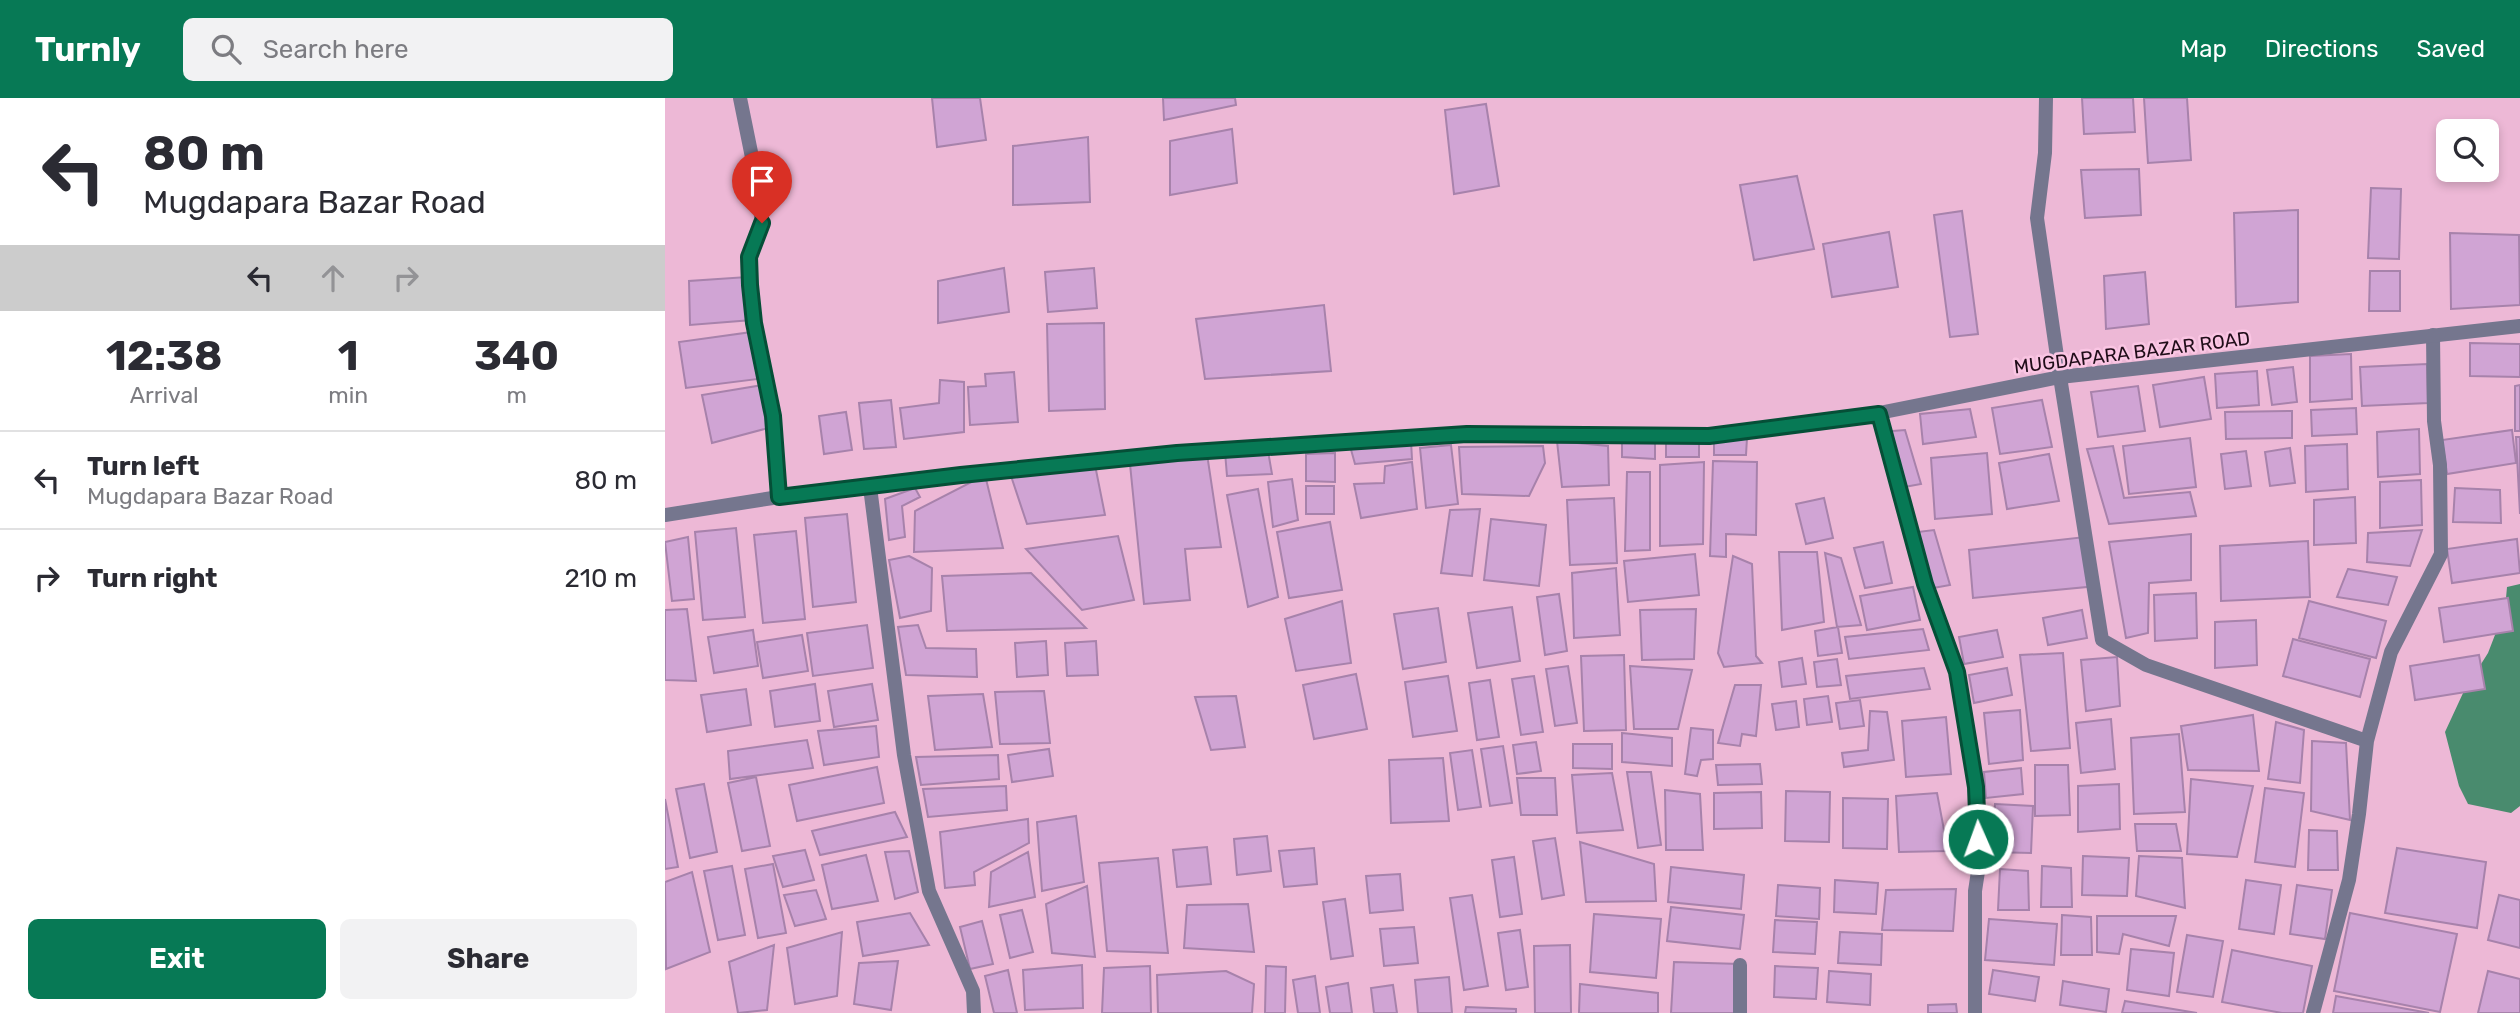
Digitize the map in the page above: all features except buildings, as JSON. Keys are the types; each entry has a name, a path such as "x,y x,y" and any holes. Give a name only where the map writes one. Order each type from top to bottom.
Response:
{"street":[{"path":"740,98 762,223 749,257 750,285 754,323 773,416 779,497"},
{"path":"2046,98 2045,153 2037,218 2102,640 2146,665 2367,741"},
{"name":"MUGDAPARA BAZAR ROAD","path":"665,515 779,497 961,475 1191,452 1467,434 1709,436 1879,414 2060,377 2520,326"},
{"path":"2313,1013 2349,880 2367,741 2391,652 2441,554 2440,465 2434,421 2433,335"},
{"path":"1879,414 1925,584 1957,672 1976,787 1979,865 1975,891 1975,1013"},
{"path":"870,487 904,755 929,891 973,991 974,1013"},
{"path":"1740,965 1740,1013"}],"shaded area":[{"path":"2520,584 2520,806 2511,813 2468,804 2459,786 2445,732 2464,691 2488,653 2505,609 2507,587"}],"route":[{"path":"762,223 749,257 750,285 754,323 773,416 779,497 1177,453 1467,434 1709,436 1879,414 1925,584 1957,672 1976,787 1978,839"}]}
